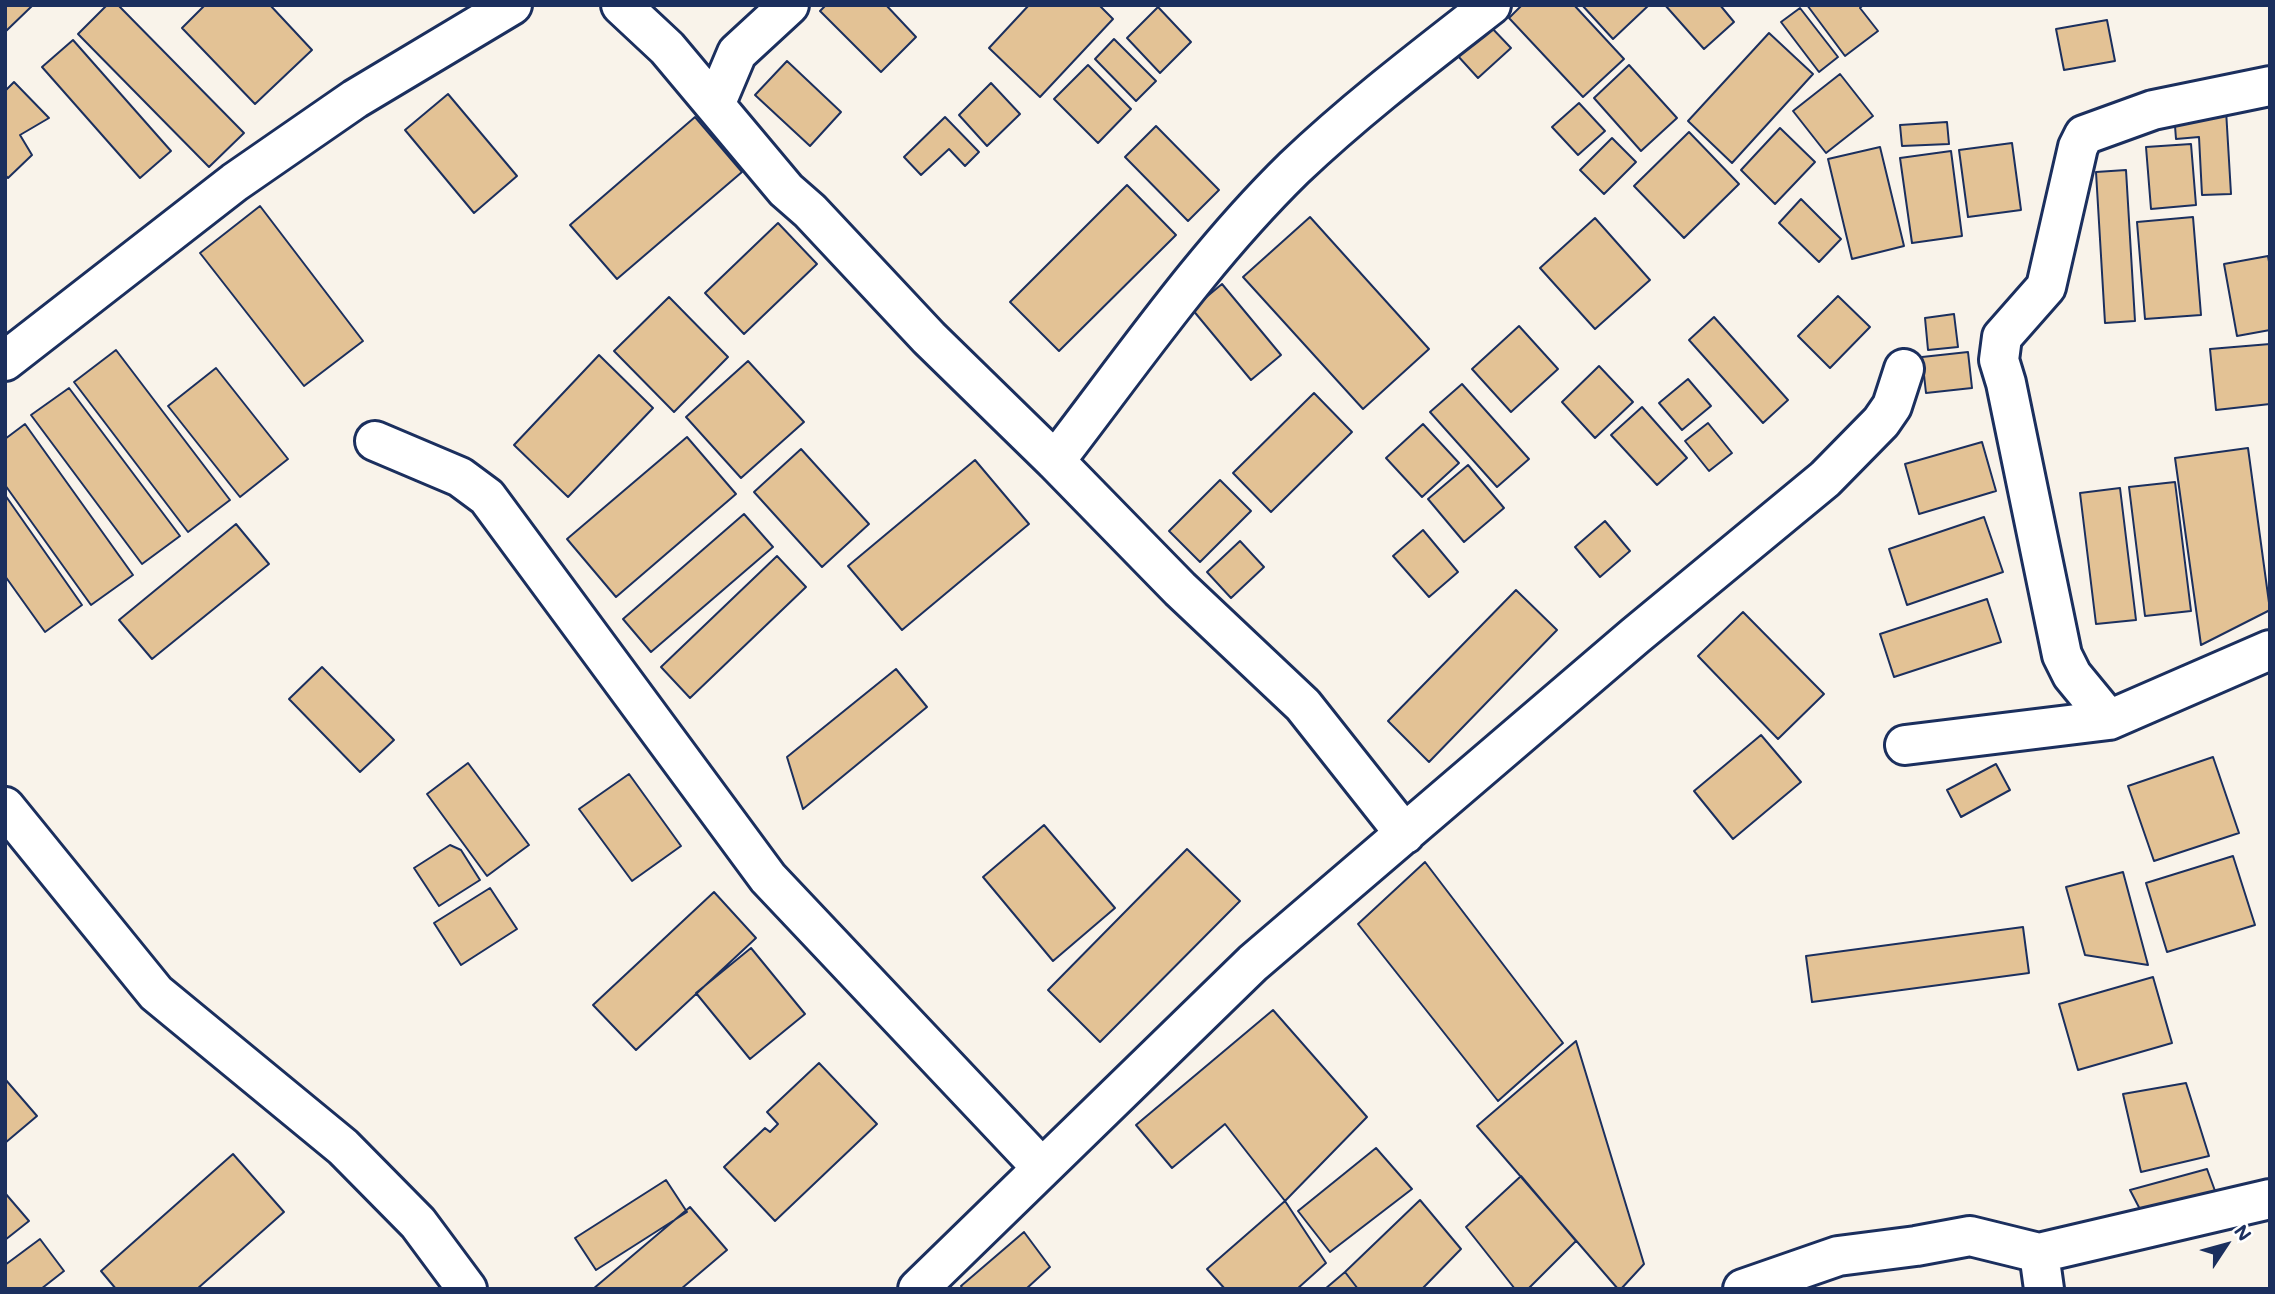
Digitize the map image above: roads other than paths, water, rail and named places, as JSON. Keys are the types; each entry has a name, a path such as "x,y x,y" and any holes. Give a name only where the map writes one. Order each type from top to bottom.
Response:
{"street":[{"path":"5,361 235,182 355,99 512,5"},
{"path":"621,5 676,58 786,190 810,211 929,338 1055,461 1180,589 1303,705 1405,834"},
{"path":"715,105 737,53 789,5"},
{"path":"1055,461 1215,254 1294,169 1371,98 1490,5"},
{"path":"676,58 737,53"},
{"path":"2109,720 2072,675 2062,655 1999,360 2003,337 2046,288 2078,147 2084,135 2153,110 2270,86"},
{"path":"918,1289 1253,963 1635,636 1825,479 1881,422 1892,406 1905,369"},
{"path":"375,441 460,477 488,497 768,878 1042,1168"},
{"path":"1905,746 2109,720 2270,650"},
{"path":"8,816 156,993 343,1147 418,1223 467,1289"},
{"path":"1743,1289 1838,1256 1970,1236 2042,1271 2270,1199"}]}
